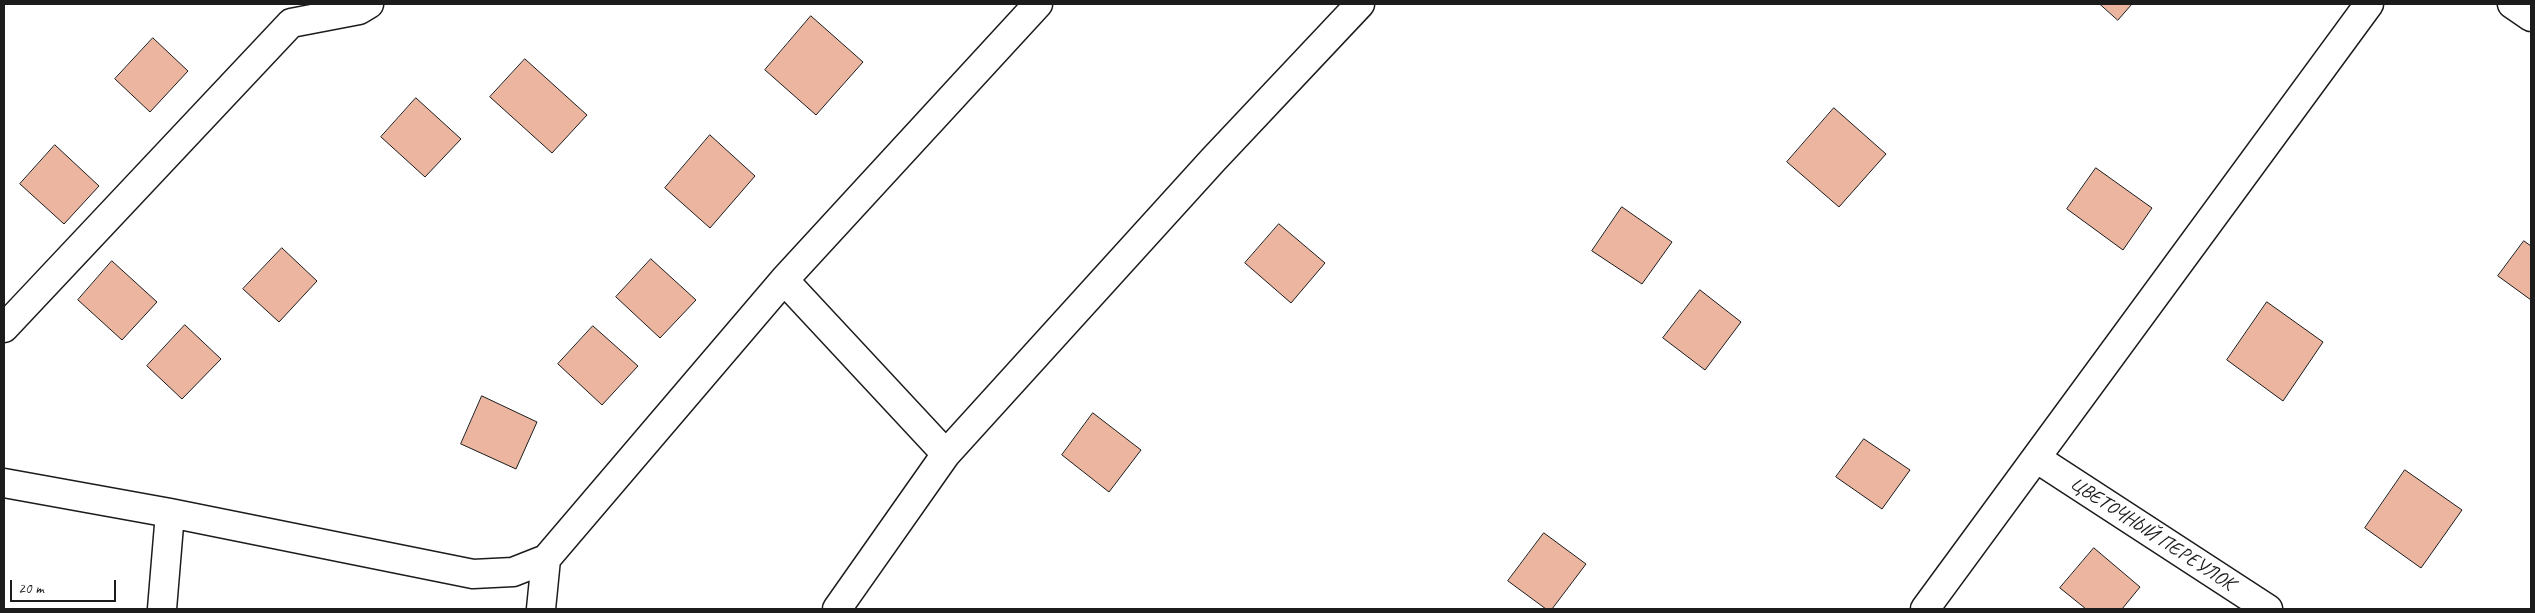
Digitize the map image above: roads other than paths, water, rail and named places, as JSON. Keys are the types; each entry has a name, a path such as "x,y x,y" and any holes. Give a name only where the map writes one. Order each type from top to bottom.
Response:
{"street":[{"path":"4,328 291,23 359,10 369,4"},
{"path":"4,483 170,513 473,574 513,572 546,559 784,280 1038,4"},
{"path":"837,609 946,454 1213,160 1360,4"},
{"path":"1925,609 2369,4"},
{"path":"2512,4 2531,17"},
{"path":"784,280 946,454"},
{"name":"ЦВЕТОЧНЫЙ ПЕРЕУЛОК","path":"2036,458 2268,609"},
{"path":"162,609 170,513"},
{"path":"541,609 546,559"}]}
